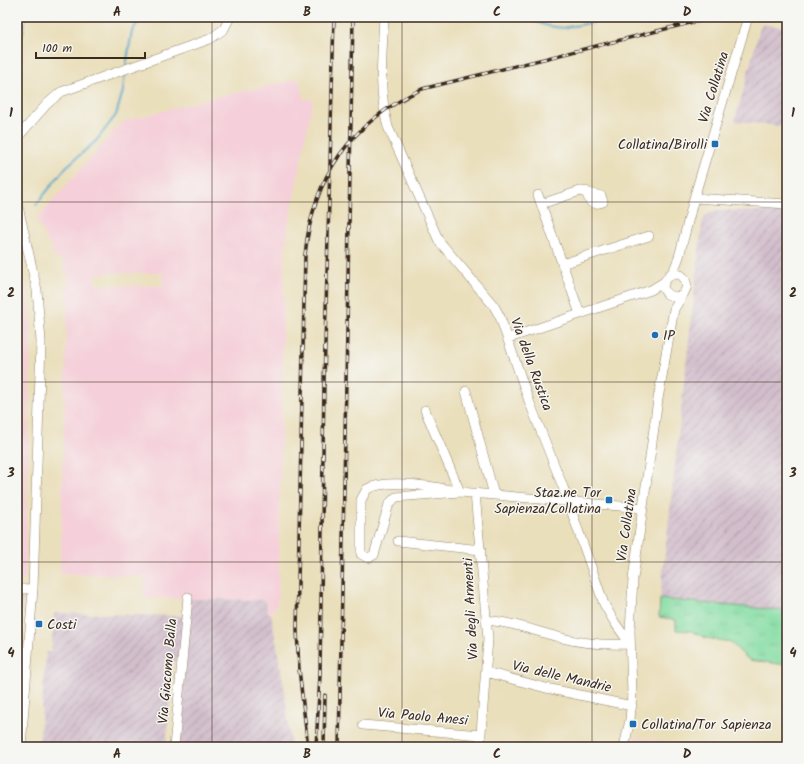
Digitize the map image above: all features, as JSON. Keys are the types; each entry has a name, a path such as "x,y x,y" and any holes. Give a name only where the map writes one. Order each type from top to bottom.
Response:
{"street":[{"path":"17,36 20,17"},
{"path":"17,138 26,126 57,94 111,73 164,56 215,37 224,30 230,17"},
{"name":"Via della Rustica","path":"384,17 380,80 383,107 388,127 439,241 494,306 509,338 529,401 568,501 604,604 630,644"},
{"name":"Via Collatina","path":"666,279 674,270 679,257 694,198 748,17"},
{"path":"17,132 26,126"},
{"path":"580,314 539,199 586,191"},
{"path":"694,198 787,204"},
{"path":"17,202 38,290 41,329 33,589 21,747"},
{"path":"562,264 649,236"},
{"name":"Via Collatina","path":"679,257 681,275"},
{"path":"509,338 652,290 666,279 677,274 681,275 686,282 684,293 681,296 652,290"},
{"path":"666,279 667,294 674,309"},
{"name":"Via Collatina","path":"624,747 632,706 633,684 630,644 631,596 658,398 674,309 681,296"},
{"path":"466,391 494,495"},
{"path":"425,410 460,492"},
{"path":"460,492 394,498 388,505 374,554 370,558 361,554 362,494 367,489 378,486 401,485 433,487 460,492 643,508"},
{"name":"Via degli Armenti","path":"475,493 486,620 486,672 480,747"},
{"path":"398,541 481,550"},
{"path":"17,589 33,589"},
{"name":"Via Giacomo Balla","path":"174,747 188,597"},
{"path":"486,620 509,623 574,641 608,645 630,644"},
{"name":"Via delle Mandrie","path":"486,672 546,688 632,706"},
{"name":"Via Paolo Anesi","path":"363,725 481,735"}],"shaded area":[{"path":"761,24 787,28 787,127 735,121"},
{"path":"299,79 304,100 313,99 289,222 284,260 278,601 273,611 268,613 265,600 144,598 144,576 60,574 68,270 63,270 63,259 56,259 37,219 122,122 207,99","holes":["96,273 163,273 163,286 96,285"]},
{"path":"717,210 787,212 787,611 660,599 702,223 706,215"},
{"path":"22,269 31,322 25,580 17,580 17,273"},
{"path":"17,595 22,595 22,597 17,657"},
{"path":"190,599 265,600 268,613 271,613 285,693 291,747 178,747"},
{"path":"54,613 184,616 179,659 173,662 166,747 39,747 46,652 51,652"},
{"path":"633,737 700,747 631,747"}],"green space":[{"path":"660,599 787,611 787,665 749,660 730,642 706,638 691,631 676,630 676,620 659,617"}],"waterway":[{"path":"126,66 132,31 142,17"},
{"path":"523,17 548,26 563,28 622,17"},
{"path":"36,205 66,167 96,141 116,115 123,91 125,73"}],"railway":[{"path":"316,747 320,675 324,382 334,17"},
{"path":"339,747 353,17"},
{"path":"308,747 299,669 297,630 305,255 309,227 317,201 327,177 340,155 355,136 374,118 422,89 714,17"},
{"path":"324,747 325,695"}],"place":[{"name":"Collatina/Birolli","path":"715,144"},
{"name":"IP","path":"655,335"},
{"name":"Staz.ne Tor Sapienza/Collatina","path":"609,500"},
{"name":"Costi","path":"39,624"},
{"name":"Collatina/Tor Sapienza","path":"633,724"}]}
